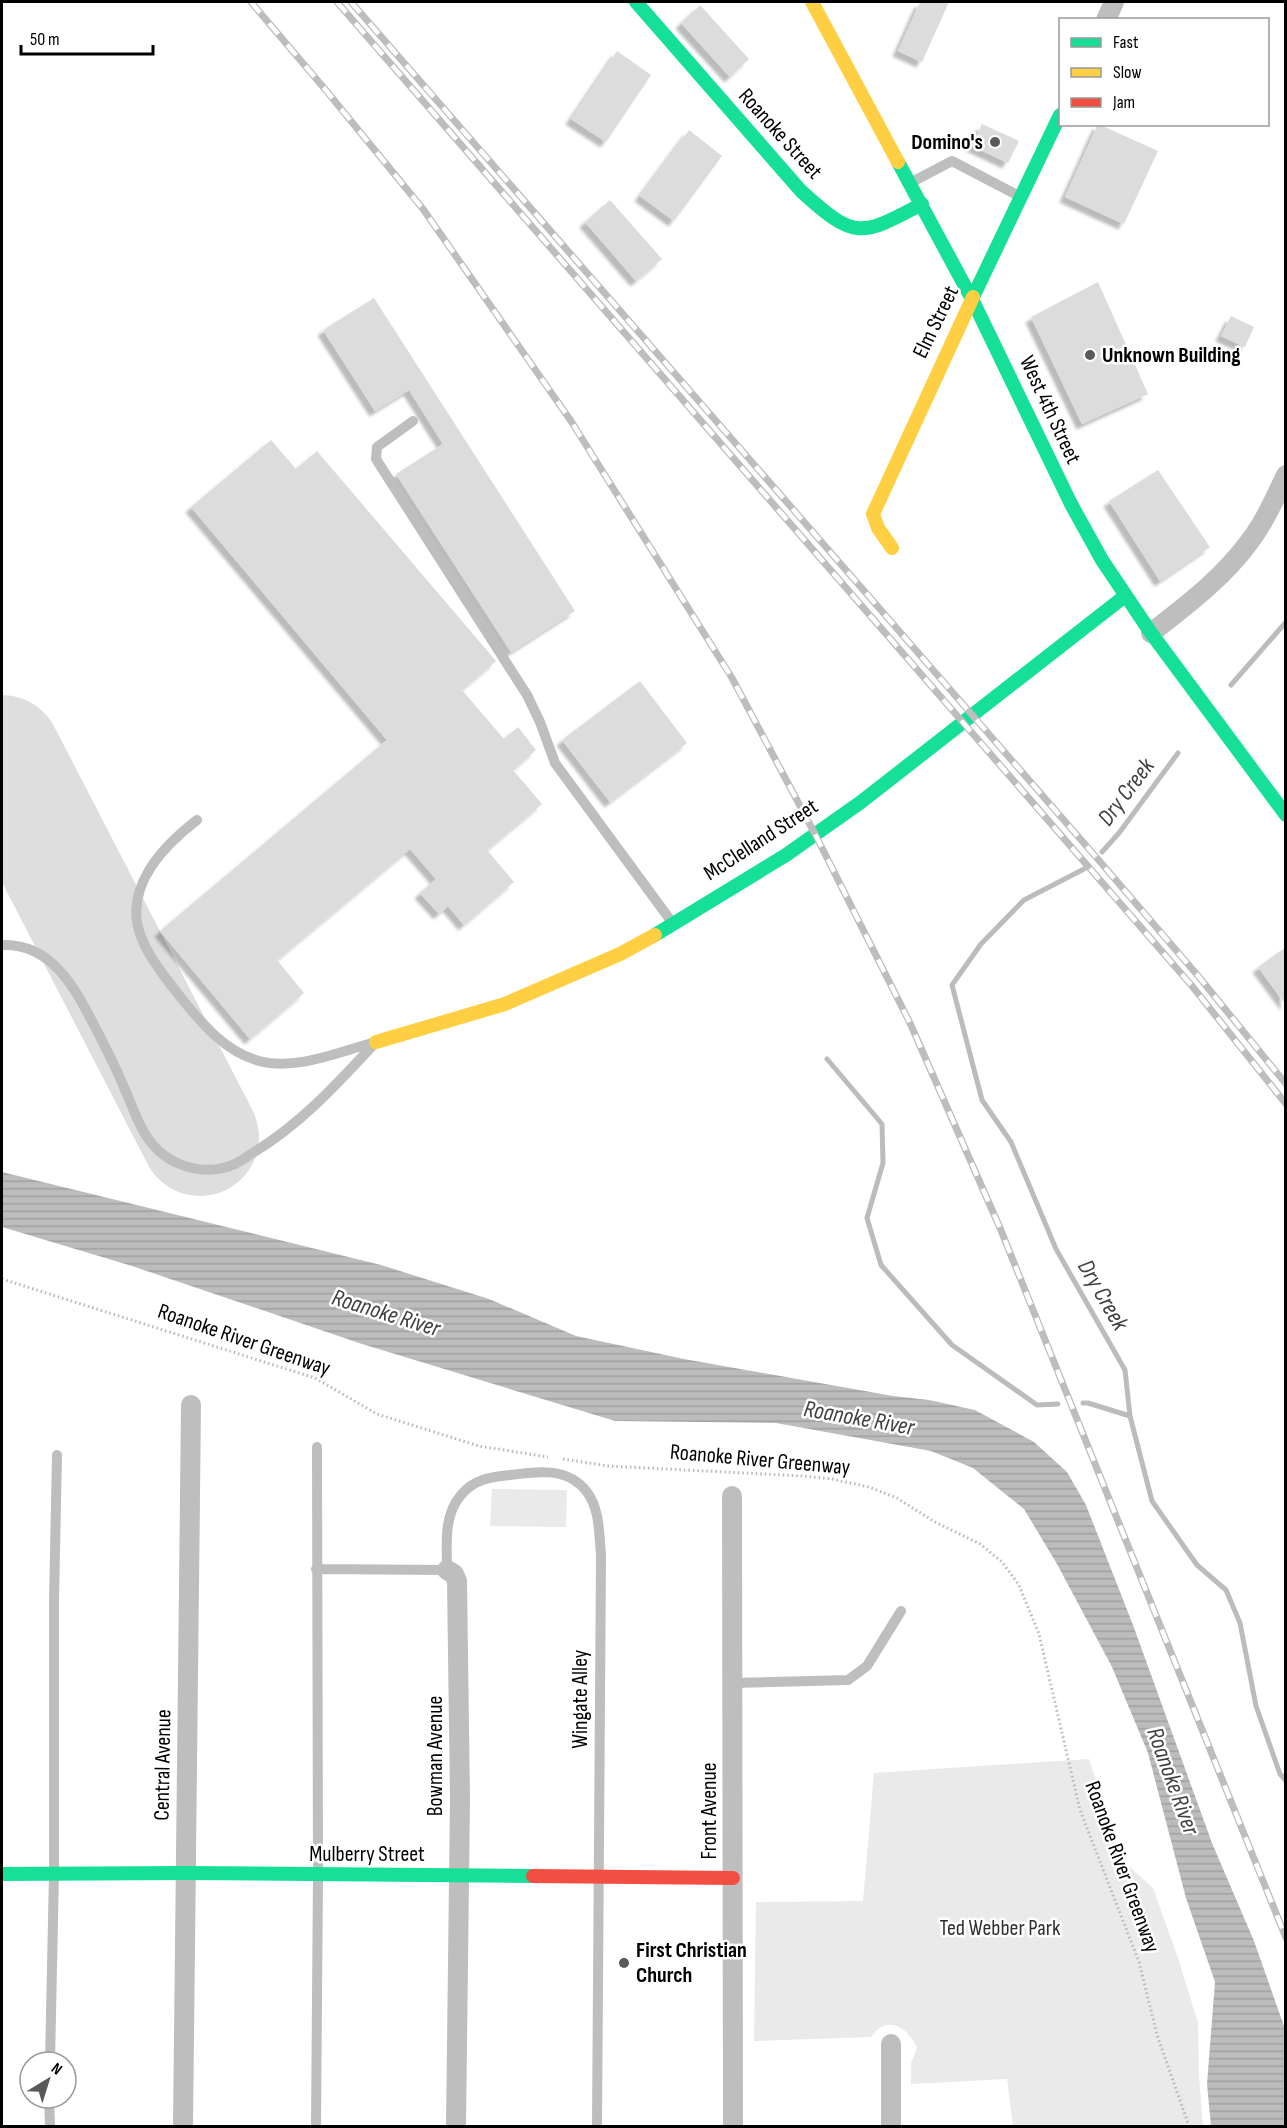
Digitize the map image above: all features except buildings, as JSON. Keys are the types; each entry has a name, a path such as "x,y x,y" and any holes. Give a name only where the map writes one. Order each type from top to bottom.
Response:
{"street":[{"name":"Roanoke Street","path":"636,2 801,191 822,209 845,225 857,229 870,229 922,204"},
{"name":"West 4th Street","path":"812,2 973,301 1071,504 1102,560 1151,633 1286,815"},
{"path":"1107,18 1114,2"},
{"name":"Elm Street","path":"892,548 878,532 873,514 914,422 1059,117"},
{"path":"1151,633 1202,593 1228,568 1251,541 1286,476"},
{"name":"McClelland Street","path":"376,1042 505,1004 620,954 674,925 786,855 861,802 1125,596"},
{"name":"Central Avenue","path":"183,2127 191,1405"},
{"name":"Front Avenue","path":"732,1496 733,2127"},
{"name":"Bowman Avenue","path":"447,1570 454,1574 457,1581 459,1875 456,2127"},
{"name":"Mulberry Street","path":"2,1874 186,1873 733,1878"},
{"path":"891,2044 891,2127"}],"lane":[{"path":"910,183 952,161 1022,197"},
{"path":"413,421 377,447 376,459 527,695 540,722 555,764 674,925"},
{"path":"197,820 163,850 146,873 141,883 137,905 141,938 167,980 198,1019 218,1039 242,1055 261,1062 282,1064 303,1061 376,1042"},
{"path":"2,945 24,948 43,957 68,979 114,1064 144,1131 154,1146 167,1157 194,1168 224,1168 268,1144 301,1118 376,1042"},
{"path":"316,1447 318,1874 316,2127"},
{"path":"50,2050 57,1455"},
{"name":"Wingate Alley","path":"447,1570 446,1532 452,1509 460,1495 471,1485 484,1478 536,1471 556,1473 577,1482 594,1504 601,1555 597,2127"},
{"path":"316,1569 447,1570"},
{"path":"733,1683 848,1680 867,1666 900,1611"},
{"path":"49,2110 50,2127"}],"path":[{"name":"Roanoke River Greenway","path":"2,1279 315,1378 377,1414 479,1446 608,1466 832,1479 869,1487 897,1498 935,1522 980,1544 1002,1562 1019,1585 1039,1634 1080,1810 1139,1962 1157,2035 1189,2127"}],"green space":[{"path":"492,1489 567,1490 566,1527 490,1526"},
{"name":"Ted Webber Park","path":"1089,1759 1122,1860 1153,1888 1178,1958 1198,2023 1203,2126 1013,2126 1007,2079 911,2084 911,2063 917,2048 909,2034 897,2026 884,2026 871,2037 754,2041 756,1902 863,1901 874,1773"}],"water":[{"name":"Roanoke River","path":"2,1172 381,1265 489,1299 576,1336 684,1359 893,1396 929,1400 975,1410 1034,1442 1067,1472 1086,1505 1133,1625 1212,1843 1254,1941 1285,2029 1285,2126 1211,2126 1207,2084 1215,1982 1186,1898 1148,1753 1112,1667 1057,1564 1024,1509 973,1468 931,1451 776,1423 615,1421 362,1344 132,1266 2,1227"}],"waterway":[{"name":"Dry Creek","path":"1231,685 1286,622"},
{"name":"Dry Creek","path":"1102,852 1119,833 1178,753"},
{"name":"Dry Creek","path":"1084,869 1024,900 981,944 952,985 982,1100 1011,1142 1056,1249 1125,1370 1130,1416 1152,1501 1197,1565 1226,1590 1240,1623 1256,1706 1280,1774 1286,1781"},
{"path":"827,1059 882,1124 883,1163 867,1218 881,1265 952,1345 1037,1405 1058,1404"},
{"path":"1083,1403 1130,1416"}],"runway":[{"path":"2,754 200,1137"}],"railway":[{"path":"251,2 423,209 571,421 732,678 815,834 910,1023 1000,1228 1286,1938"},
{"path":"337,2 1192,986 1286,1104"},
{"path":"351,2 1096,857 1199,977 1286,1084"}],"traffic: fast":[{"path":"636,2 801,191 834,218 858,228 871,227 885,223 922,204"},
{"path":"973,297 1059,117"},
{"path":"898,162 973,301 1071,504 1102,560 1151,633 1286,815"},
{"path":"655,935 786,855 861,802 1125,596"},
{"path":"2,1874 533,1876"}],"traffic: slow":[{"path":"812,2 898,162"},
{"path":"892,548 878,528 873,514 973,297"},
{"path":"376,1042 505,1004 620,954 655,935"}],"traffic: jam":[{"path":"533,1876 733,1878"}],"place":[{"name":"Domino's","path":"995,142"},
{"name":"Unknown Building","path":"1090,355"},
{"name":"First Christian Church","path":"624,1963"}]}
